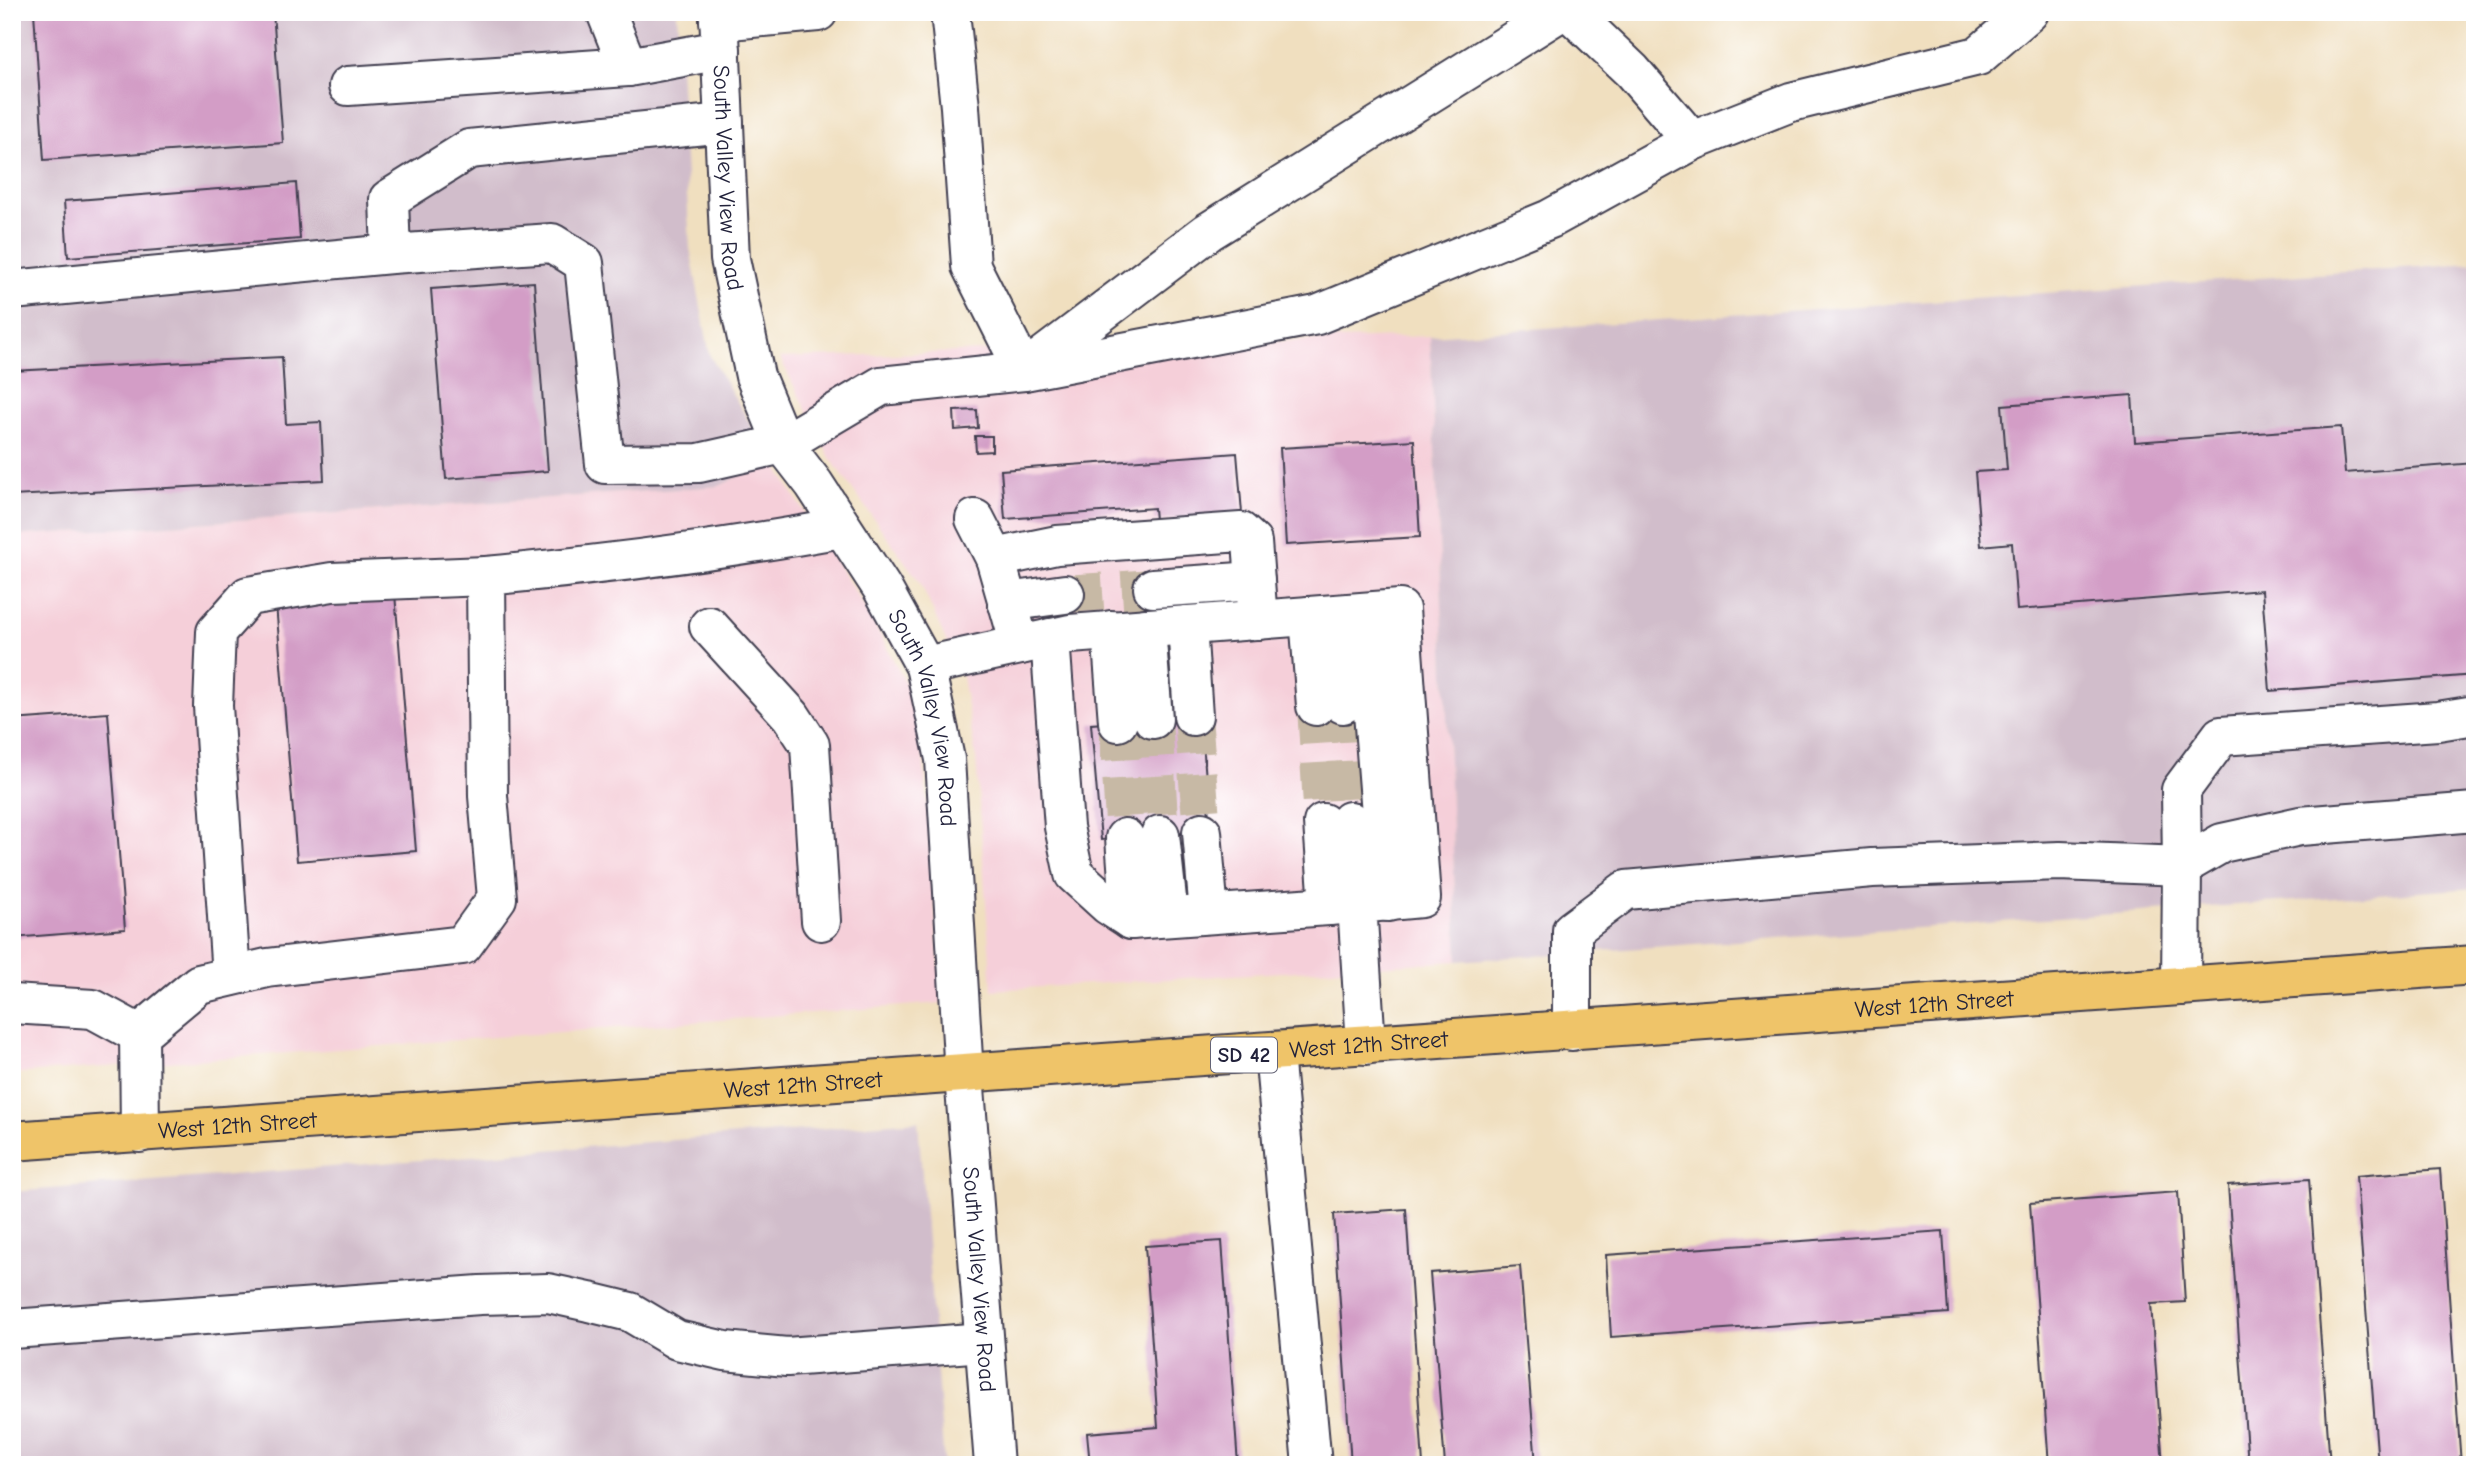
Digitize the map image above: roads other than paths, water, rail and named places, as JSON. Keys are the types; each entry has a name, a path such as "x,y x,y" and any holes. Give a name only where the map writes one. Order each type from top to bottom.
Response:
{"main road":[{"name":"West 12th Street","path":"12,1142 2475,965"}],"street":[{"path":"606,12 628,67"},
{"path":"348,86 628,67 719,28 818,12"},
{"path":"950,12 960,107 971,266 1024,371"},
{"path":"1024,371 1208,232 1560,12"},
{"path":"1570,12 1632,71 1692,141"},
{"path":"12,290 391,254 552,243 584,263 605,464 699,463 783,444 881,386 1024,371 1317,315 1550,219 1692,141 1791,102 1978,56 2029,12"},
{"name":"South Valley View Road","path":"719,28 730,259 755,376 783,444 814,484 882,588 925,666 944,759 964,1075 994,1465"},
{"path":"391,254 390,199 469,149 724,122"},
{"path":"925,666 1035,641 1129,629 1400,608 1421,898 1131,919 1108,905 1074,874 1064,828 1035,641 1007,602 995,558 975,519"},
{"path":"231,976 213,706 216,632 248,596 332,582 486,576 605,565 842,528"},
{"path":"995,558 1057,545 1241,532 1252,542 1258,620"},
{"path":"139,1034 199,984 267,968 463,945 497,898 488,796 486,576"},
{"path":"1153,587 1255,581"},
{"path":"1007,602 1065,594"},
{"path":"1330,705 1337,614"},
{"path":"1187,625 1193,716"},
{"path":"709,626 791,716 810,745 821,921"},
{"path":"1129,629 1136,721"},
{"path":"2181,986 2181,790 2221,736 2438,721 2475,715"},
{"path":"1572,1031 1572,930 1626,890 1872,868 2060,861 2182,866 2222,843 2300,826 2475,812"},
{"path":"1337,822 1358,904 1366,1045"},
{"path":"1202,832 1209,914"},
{"path":"1131,919 1143,836 1169,917"},
{"path":"12,1004 93,1009 139,1034"},
{"path":"139,1034 140,1133"},
{"path":"1274,1053 1312,1465"},
{"path":"12,1328 480,1295 548,1293 629,1312 677,1340 725,1351 787,1357 984,1342"}],"tunnel":[{"path":"1065,594 1153,588"},
{"path":"1343,704 1350,821"},
{"path":"1316,706 1323,823"},
{"path":"1193,716 1202,832"},
{"path":"1153,719 1160,835"},
{"path":"1118,722 1125,838"}]}
